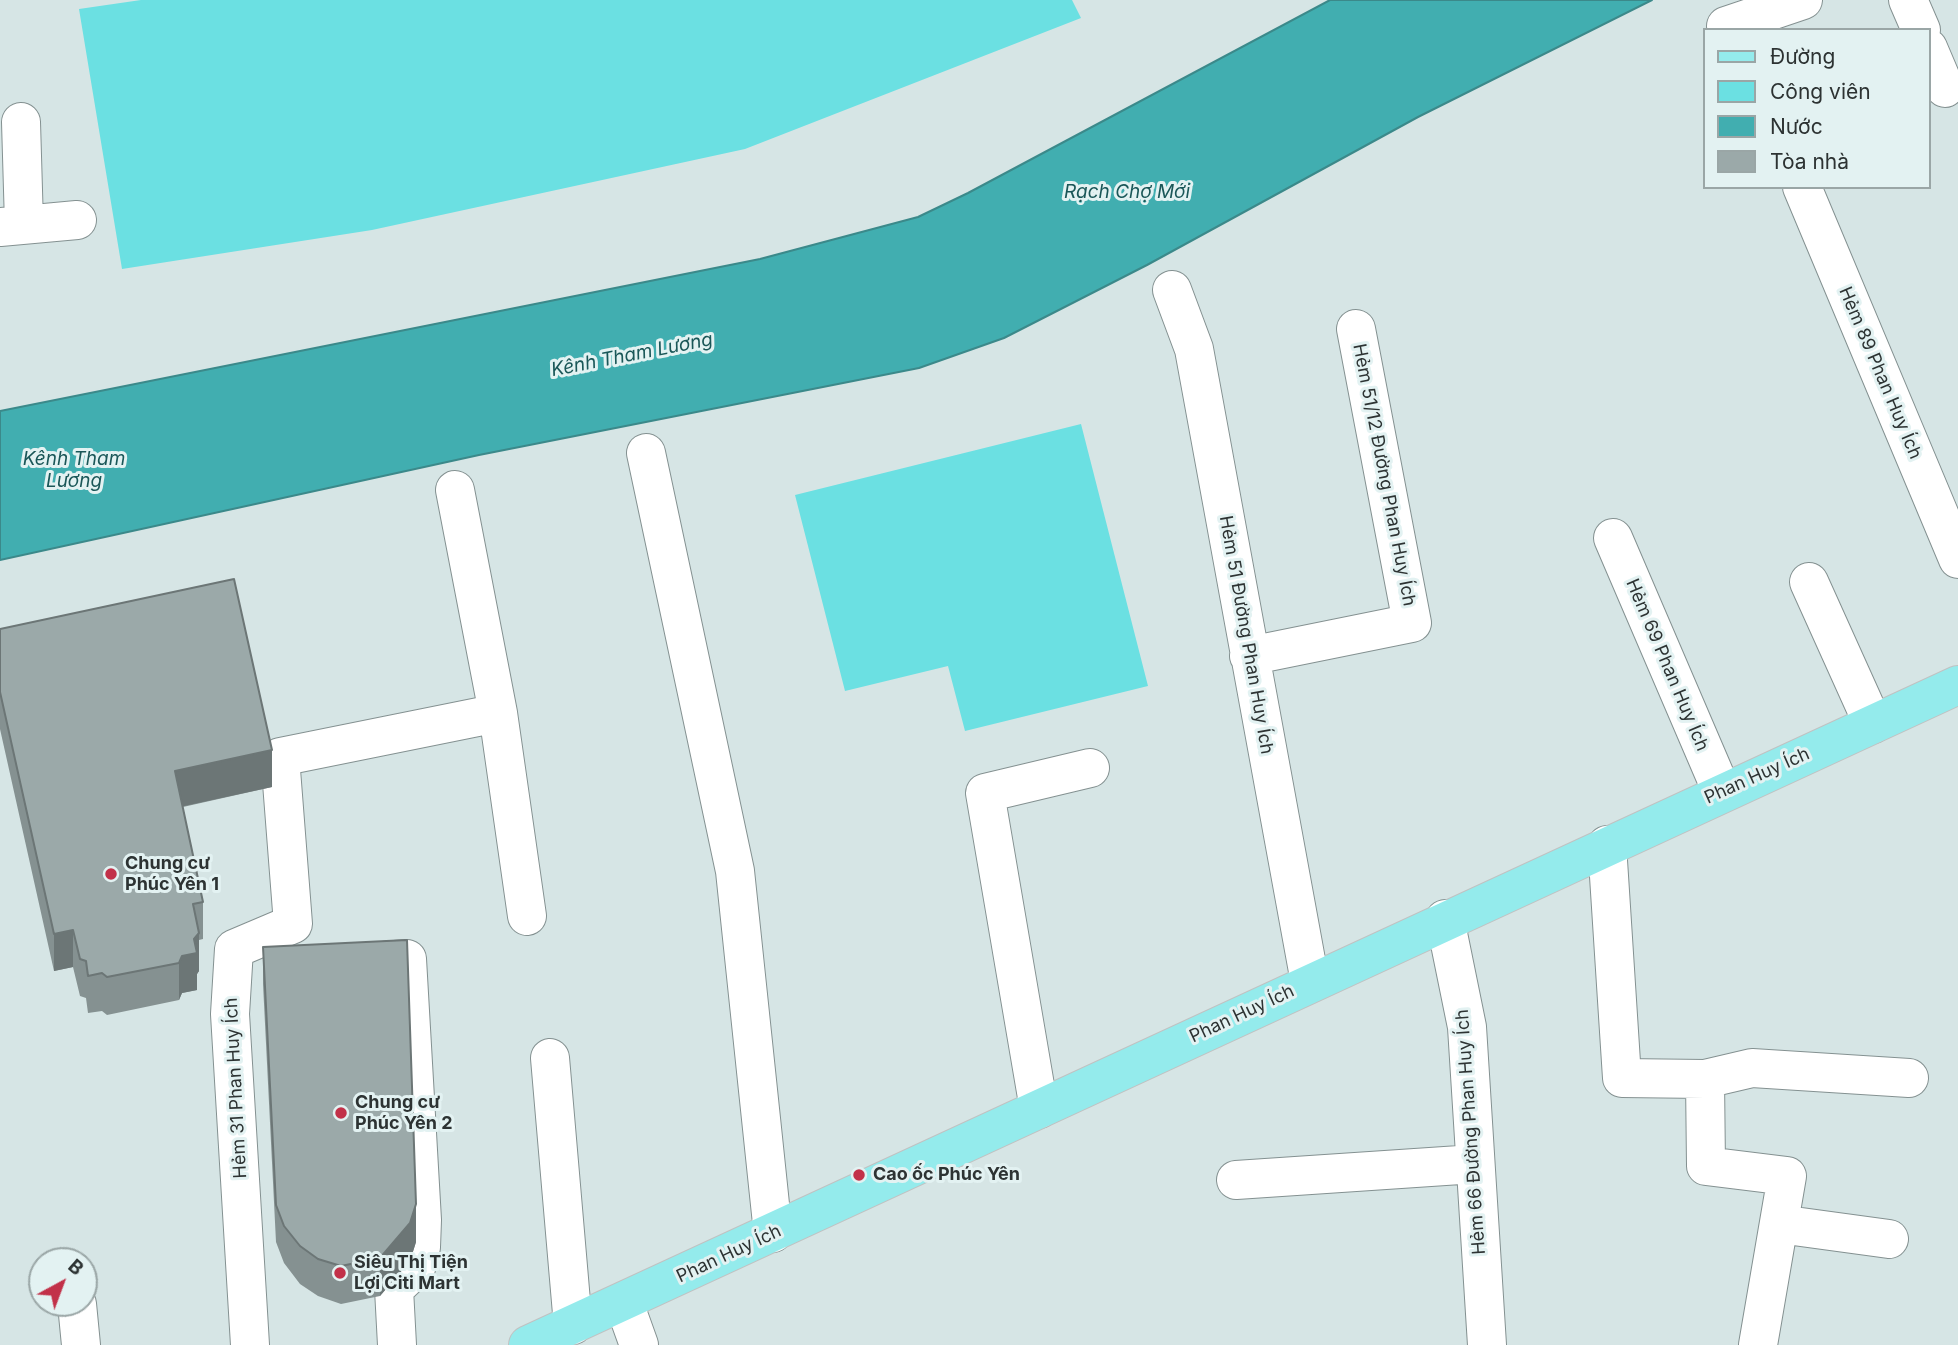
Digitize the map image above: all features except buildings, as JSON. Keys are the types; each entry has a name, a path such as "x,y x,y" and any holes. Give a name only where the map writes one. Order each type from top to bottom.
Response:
{"main road":[{"name":"Phan Huy Ích","path":"528,1345 624,1303 1445,919 1958,685"}],"street":[{"path":"1727,28 1726,26 1803,0"},
{"path":"1908,0 1920,28"},
{"path":"1930,53 1945,88"},
{"path":"21,122 12,226 77,220"},
{"name":"Hẻm 89 Phan Huy Ích","path":"1803,189 1958,559"},
{"name":"Hẻm 51 Đường Phan Huy Ích","path":"1172,290 1194,349 1310,982"},
{"name":"Hẻm 51/12 Đường Phan Huy Ích","path":"1250,656 1412,623 1356,329"},
{"path":"646,453 735,871 774,1233"},
{"path":"455,490 498,713 527,916"},
{"name":"Hẻm 69 Phan Huy Ích","path":"1613,538 1722,792"},
{"path":"1809,582 1873,724"},
{"name":"Hẻm 31 Phan Huy Ích","path":"250,1345 230,1014 234,949 293,923 280,757 498,713"},
{"path":"1039,1109 985,793 1090,768"},
{"path":"1607,845 1622,1078 1705,1079 1752,1068 1909,1078"},
{"name":"Hẻm 66 Đường Phan Huy Ích","path":"1445,919 1467,1027 1487,1345"},
{"path":"337,964 407,960 422,1220 421,1247 416,1268 394,1289 397,1345"},
{"path":"550,1058 573,1325"},
{"path":"1705,1079 1706,1166 1787,1176 1758,1345"},
{"path":"1236,1180 1475,1164"},
{"path":"1779,1224 1889,1239"},
{"path":"624,1303 639,1345"},
{"path":"78,1317 80,1345"}],"green space":[{"path":"141,0 1072,0 1081,18 745,149 372,230 122,269 79,9"},
{"path":"1081,424 1148,686 965,731 948,666 845,691 795,495"}],"water":[{"name":"Kênh Tham Lương","path":"1330,0 1652,0 1418,117 1147,265 1004,338 919,368 479,455 0,560 0,411 760,259 918,217"}],"place":[{"name":"Chung cư Phúc Yên 1","path":"111,874"},
{"name":"Chung cư Phúc Yên 2","path":"341,1113"},
{"name":"Cao ốc Phúc Yên","path":"859,1175"},
{"name":"Siêu Thị Tiện Lợi Citi Mart","path":"340,1273"}],"water label":[{"name":"Rạch Chợ Mới","path":"1127,192"}]}
